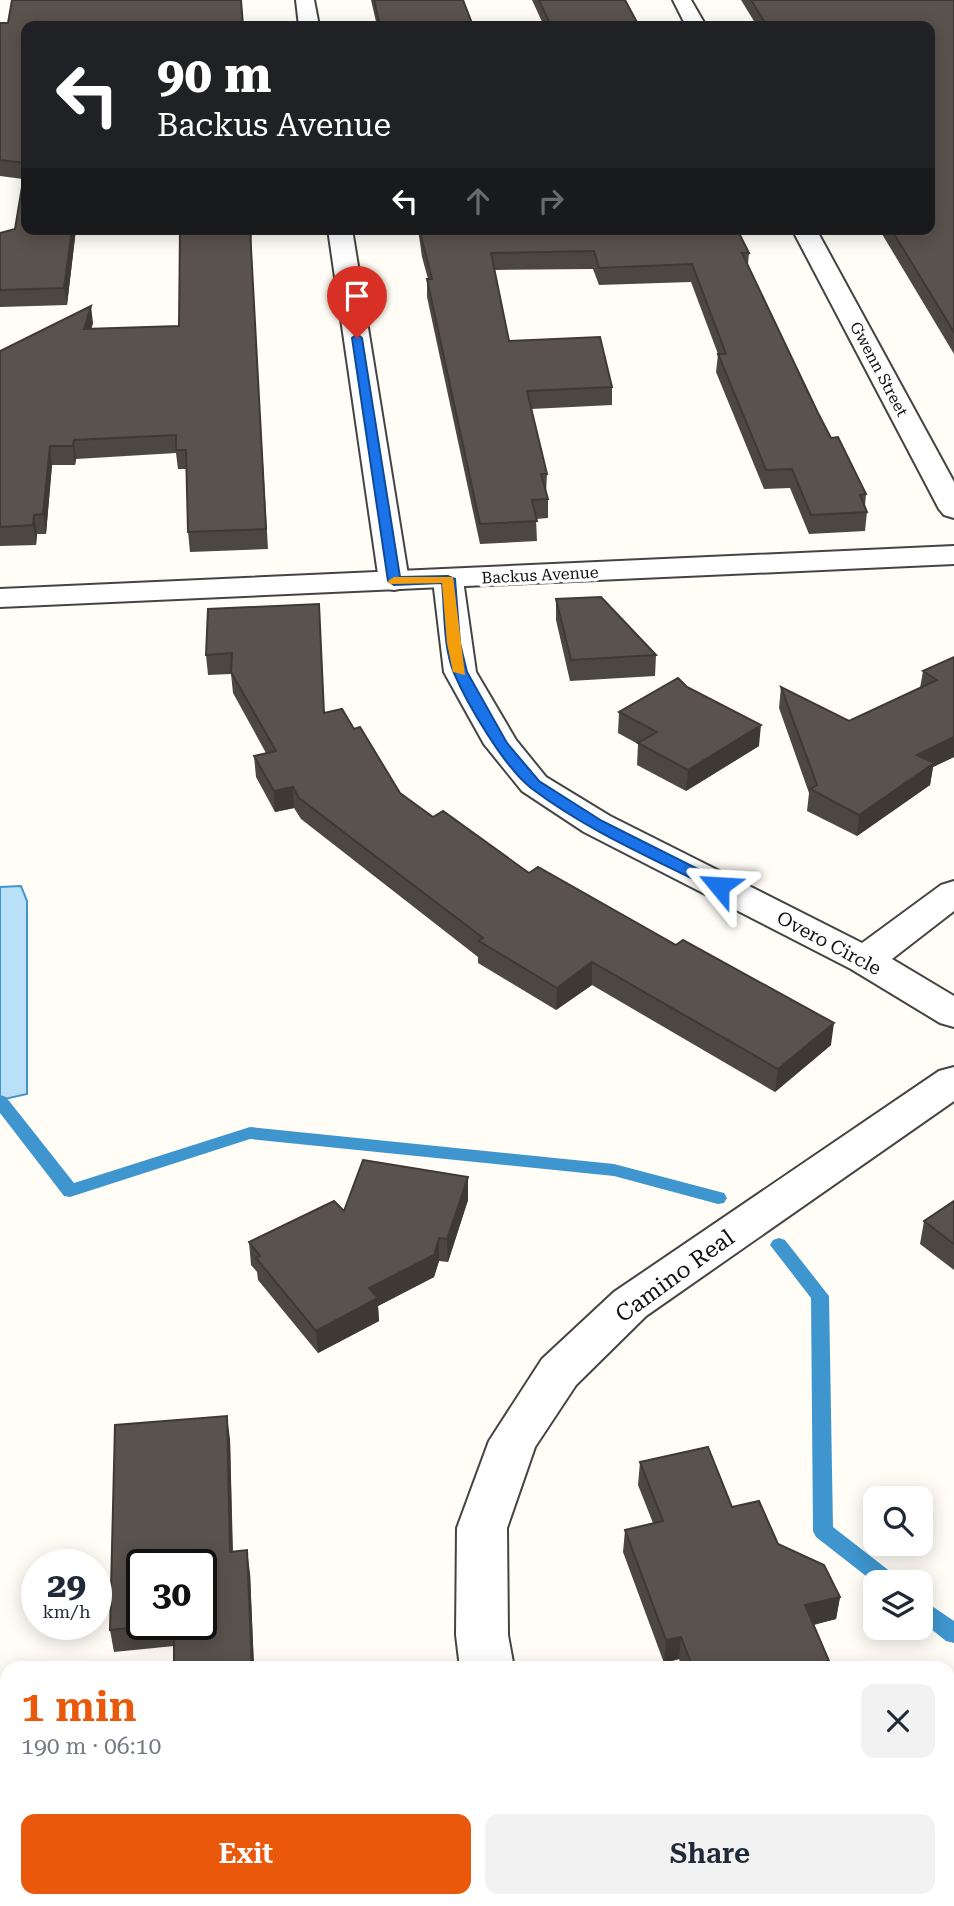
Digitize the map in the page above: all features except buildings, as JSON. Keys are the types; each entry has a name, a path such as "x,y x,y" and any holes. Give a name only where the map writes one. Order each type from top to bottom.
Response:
{"street":[{"path":"305,0 308,21"},
{"path":"682,0 693,21"},
{"path":"341,235 394,581"},
{"name":"Gwenn Street","path":"807,235 954,509"},
{"name":"Backus Avenue","path":"0,598 954,555"},
{"name":"Overo Circle","path":"448,579 454,643 460,672 501,744 534,784 597,824 865,960 954,1014"},
{"path":"865,960 954,893"},
{"name":"Camino Real","path":"486,1661 482,1635 482,1528 513,1441 559,1372 630,1304 954,1081"}],"water":[{"path":"21,886 27,901 27,1094 0,1100 0,887"}],"waterway":[{"path":"0,1101 70,1191 250,1133 614,1170 718,1198"},
{"path":"779,1245 820,1296 823,1531 873,1570"},
{"path":"933,1617 954,1634"}],"slow traffic":[{"path":"394,581 448,579 450,614 460,672"}],"route":[{"path":"357,338 394,581 448,579 450,614 460,672 501,744 534,784 597,824 719,886"}]}
